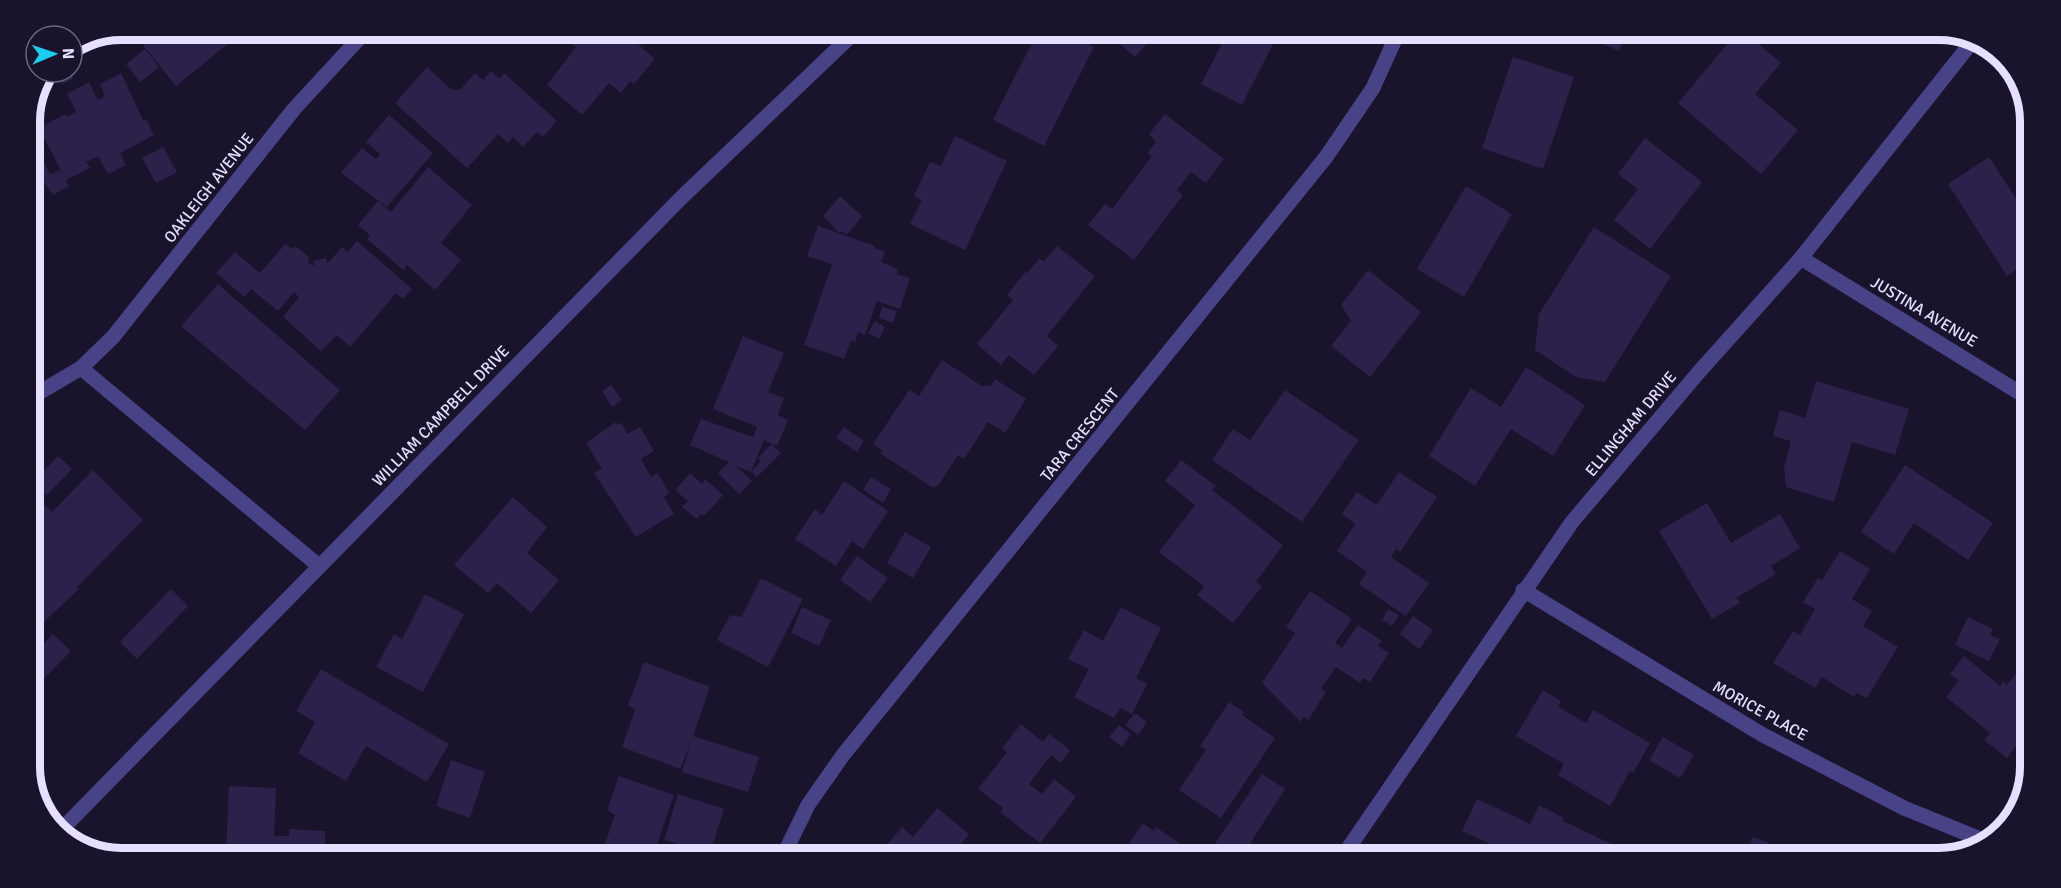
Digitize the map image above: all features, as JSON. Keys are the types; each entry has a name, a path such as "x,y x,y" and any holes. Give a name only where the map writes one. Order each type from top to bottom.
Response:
{"street":[{"name":"OAKLEIGH AVENUE","path":"41,392 81,368 113,337 294,109 357,41"},
{"name":"WILLIAM CAMPBELL DRIVE","path":"66,825 681,198 846,41"},
{"name":"TARA CRESCENT","path":"787,848 808,804 843,755 1326,157 1373,88 1394,41"},
{"name":"ELLINGHAM DRIVE","path":"1348,848 1523,590 1572,522 1630,452 1801,258 1969,46"},
{"name":"JUSTINA AVENUE","path":"1801,258 2020,393"},
{"path":"81,368 319,566"},
{"name":"MORICE PLACE","path":"1523,590 1763,735 1904,808 1977,838"}],"building":[{"path":"148,41 231,41 176,86 143,45"},
{"path":"569,41 634,41 655,59 634,84 630,81 621,93 609,83 582,115 547,85 576,47"},
{"path":"1033,41 1083,41 1094,47 1044,146 993,120"},
{"path":"1116,41 1149,41 1135,57"},
{"path":"1223,41 1274,41 1242,105 1201,84"},
{"path":"1596,41 1623,41 1619,51"},
{"path":"1730,41 1755,41 1781,63 1755,94 1798,130 1761,174 1678,103"},
{"path":"145,49 159,67 140,82 126,64"},
{"path":"1513,57 1574,77 1543,169 1482,148"},
{"path":"427,67 452,90 460,90 475,73 483,80 491,71 500,79 504,73 557,121 543,137 537,132 523,147 513,137 508,143 498,134 467,168 395,103"},
{"path":"121,73 143,120 146,119 154,135 120,153 126,165 108,174 98,156 86,162 90,168 66,180 69,186 53,195 41,178 41,166 45,164 50,175 60,170 65,178 41,132 41,127 65,114 66,117 76,112 67,94 89,82 98,100 105,96 100,84"},
{"path":"1165,114 1224,159 1206,183 1191,172 1177,190 1183,195 1134,260 1088,225 1105,204 1112,209 1152,156 1147,153 1156,142 1149,134"},
{"path":"389,115 433,153 387,207 341,173 362,148 376,159 380,154 366,142"},
{"path":"955,136 1007,161 965,250 910,224 922,200 914,196 930,162 941,166"},
{"path":"1645,138 1702,182 1650,249 1614,220 1638,189 1618,174"},
{"path":"163,147 177,172 156,183 142,158"},
{"path":"1989,157 2020,202 2020,267 2007,276 1948,184"},
{"path":"428,167 472,205 441,243 461,260 435,290 407,265 403,270 367,239 370,235 358,225 378,201 391,212"},
{"path":"1466,186 1512,214 1464,297 1417,269"},
{"path":"840,196 862,216 847,235 841,231 839,233 823,216"},
{"path":"818,226 875,246 874,248 885,252 881,262 898,269 897,274 910,278 900,309 877,301 865,335 858,332 855,342 851,341 844,359 804,345 832,264 807,256"},
{"path":"1594,227 1671,276 1605,382 1576,377 1535,350 1539,314"},
{"path":"357,241 412,289 403,299 396,293 350,347 337,335 321,351 283,317 299,297 294,292 278,311 251,289 244,297 216,273 235,252 260,273 285,244 291,248 297,247 309,257 308,262 315,267 313,261 326,258 327,264 342,247 348,252"},
{"path":"1057,246 1095,276 1047,336 1058,346 1034,375 1009,355 1001,365 977,344 1013,300 1007,295 1025,272 1027,273 1039,259 1044,261"},
{"path":"1368,270 1421,312 1370,377 1331,346 1351,321 1341,305"},
{"path":"218,284 340,390 305,430 181,326"},
{"path":"882,307 897,311 893,323 879,318"},
{"path":"875,321 885,327 879,339 868,333"},
{"path":"743,336 784,353 768,392 784,398 778,415 788,420 777,446 764,440 751,472 736,466 752,481 739,494 718,473 729,462 690,445 701,419 753,437 757,427 713,409"},
{"path":"942,360 982,386 991,386 995,379 1026,399 1005,433 988,422 964,459 958,455 938,486 932,487 881,454 883,451 873,444 909,390 919,396"},
{"path":"1526,367 1585,405 1553,456 1511,429 1475,486 1429,456 1471,388 1501,407"},
{"path":"1816,381 1909,409 1895,455 1852,442 1834,502 1786,487 1784,468 1791,441 1773,436 1780,410 1805,418"},
{"path":"611,385 622,400 612,407 602,391"},
{"path":"1285,390 1359,440 1302,522 1212,460 1233,429 1250,440"},
{"path":"616,422 618,425 621,423 628,434 640,427 654,451 641,459 651,477 658,473 669,493 664,497 674,514 636,537 594,473 602,469 586,443"},
{"path":"844,427 864,441 857,452 836,438"},
{"path":"771,444 781,453 757,477 751,472 761,461 758,458"},
{"path":"58,456 72,469 47,495 41,489 41,474"},
{"path":"1181,460 1216,486 1212,490 1283,545 1256,582 1262,586 1233,623 1197,595 1204,586 1159,552 1195,505 1165,481"},
{"path":"1905,465 1993,523 1968,560 1914,523 1894,554 1861,532"},
{"path":"93,470 143,520 77,587 79,589 41,625 41,504 52,512"},
{"path":"1399,472 1437,497 1400,552 1396,549 1391,557 1429,583 1406,616 1359,584 1367,572 1337,551 1355,524 1342,514 1357,492 1377,505"},
{"path":"690,473 702,484 705,479 723,495 704,516 701,514 697,519 682,507 688,501 675,490"},
{"path":"871,477 891,489 883,503 863,490"},
{"path":"844,481 888,511 863,549 852,541 836,566 795,539 815,509 822,515"},
{"path":"513,497 547,527 527,553 559,580 531,613 497,583 488,593 454,565"},
{"path":"1707,503 1731,543 1780,514 1800,548 1771,566 1776,574 1736,598 1740,603 1712,619 1659,531"},
{"path":"905,532 931,547 913,578 887,563"},
{"path":"1840,551 1870,569 1852,599 1872,611 1863,626 1898,647 1867,698 1857,693 1854,697 1822,677 1815,688 1773,663 1793,631 1800,635 1815,609 1803,602 1818,578 1822,580"},
{"path":"857,556 888,578 870,602 840,580"},
{"path":"761,578 803,599 768,667 717,640 730,615 741,617"},
{"path":"171,589 188,606 137,659 120,642"},
{"path":"1310,591 1352,619 1335,643 1342,648 1358,625 1382,641 1378,646 1389,653 1370,682 1363,678 1360,683 1336,667 1321,689 1326,692 1308,720 1304,717 1301,722 1262,683 1295,633 1286,627"},
{"path":"425,594 464,614 423,692 376,667 394,634 402,639"},
{"path":"802,607 831,620 819,646 791,633"},
{"path":"1121,607 1161,628 1136,678 1147,684 1132,714 1120,708 1114,718 1074,697 1089,669 1068,659 1084,630 1103,641"},
{"path":"1388,609 1399,615 1392,626 1382,620"},
{"path":"1413,616 1433,630 1419,649 1400,634"},
{"path":"1968,617 1993,629 1990,635 2000,639 1989,661 1955,645"},
{"path":"53,634 71,651 41,682 41,647"},
{"path":"1964,656 2000,686 2003,681 2007,685 2020,669 2020,751 2015,747 2007,758 1984,740 1990,733 1946,697 1959,681 1950,674"},
{"path":"644,662 710,687 693,736 759,757 748,792 682,772 692,740 680,769 622,747 635,710 628,705"},
{"path":"321,669 449,744 427,782 366,746 346,781 298,753 315,722 296,711"},
{"path":"1543,690 1561,701 1558,707 1586,723 1593,710 1650,743 1633,773 1630,771 1610,806 1558,775 1564,764 1516,736"},
{"path":"1229,702 1244,712 1242,715 1275,738 1221,818 1179,790 1206,750 1200,746"},
{"path":"1135,713 1147,722 1138,735 1125,725"},
{"path":"1021,724 1043,742 1049,734 1070,750 1061,763 1051,755 1029,784 1042,794 1054,779 1076,797 1040,843 1000,812 1003,808 978,789 1007,752 1002,748"},
{"path":"1119,725 1131,734 1122,747 1109,737"},
{"path":"1663,737 1694,755 1680,778 1649,760"},
{"path":"451,760 485,772 470,818 436,806"},
{"path":"1262,774 1285,789 1247,848 1218,848 1214,845"},
{"path":"619,776 674,795 656,848 603,848 615,815 607,810"},
{"path":"229,786 276,788 274,836 289,836 289,829 325,831 325,848 226,848"},
{"path":"678,794 724,809 712,848 692,848 664,840"},
{"path":"1477,799 1530,824 1539,805 1564,818 1563,821 1620,848 1499,848 1462,831"},
{"path":"937,808 969,834 958,848 885,848 902,827 913,837"},
{"path":"1143,823 1154,831 1156,827 1185,848 1126,848"},
{"path":"1753,837 1780,848 1749,848"}]}
